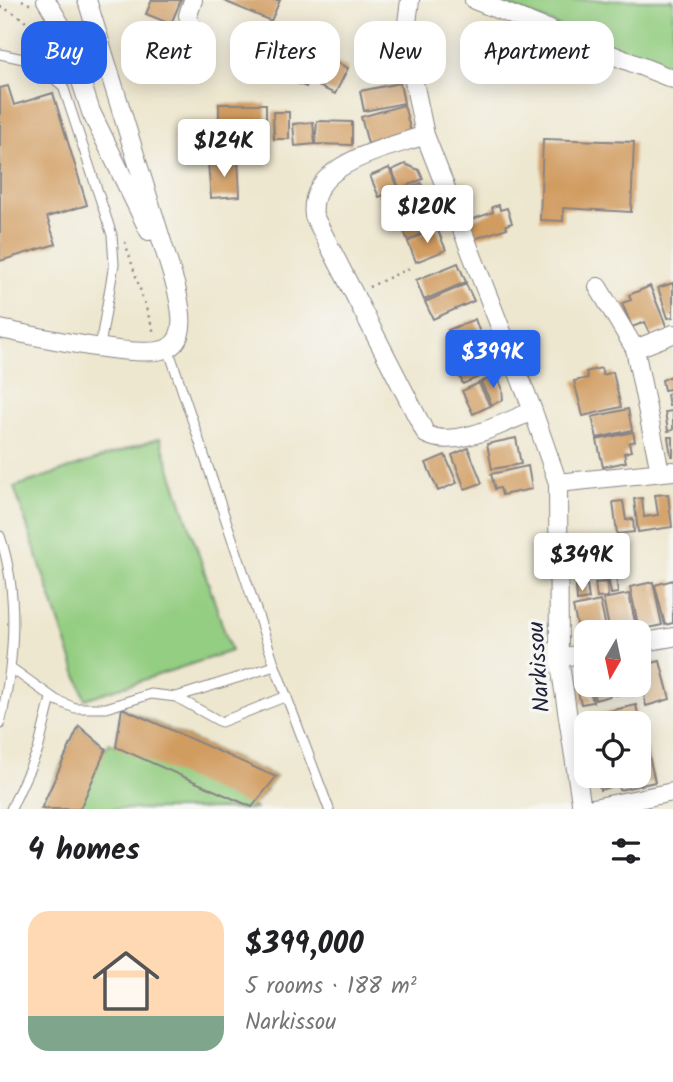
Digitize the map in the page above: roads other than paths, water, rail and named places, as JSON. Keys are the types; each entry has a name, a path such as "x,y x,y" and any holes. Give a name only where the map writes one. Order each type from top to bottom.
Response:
{"street":[{"path":"46,0 65,32 91,112 176,288"},
{"path":"0,329 142,353 168,348 177,338 181,325 176,288 87,0"},
{"path":"188,21 187,15 193,0"},
{"name":"Narkissou","path":"410,0 405,38 425,135 533,411 558,483 559,657 582,809"},
{"path":"474,0 673,79"},
{"path":"425,135 358,158 321,181 314,193 314,216 426,434 444,441 458,439 533,411"},
{"path":"558,483 667,471 635,349 598,288"},
{"path":"635,349 673,334"},
{"path":"651,641 673,637"},
{"path":"559,657 574,655"},
{"path":"589,809 673,792"}],"lane":[{"path":"0,54 20,56 46,70 63,86 112,235 114,264 100,346"},
{"path":"168,348 275,666 329,809"},
{"path":"0,536 11,578 11,668 0,724"},
{"path":"176,697 275,666"},
{"path":"11,668 51,698 75,708 106,708 150,694 176,697 221,722 287,696"},
{"path":"11,809 38,750 51,698"}]}
